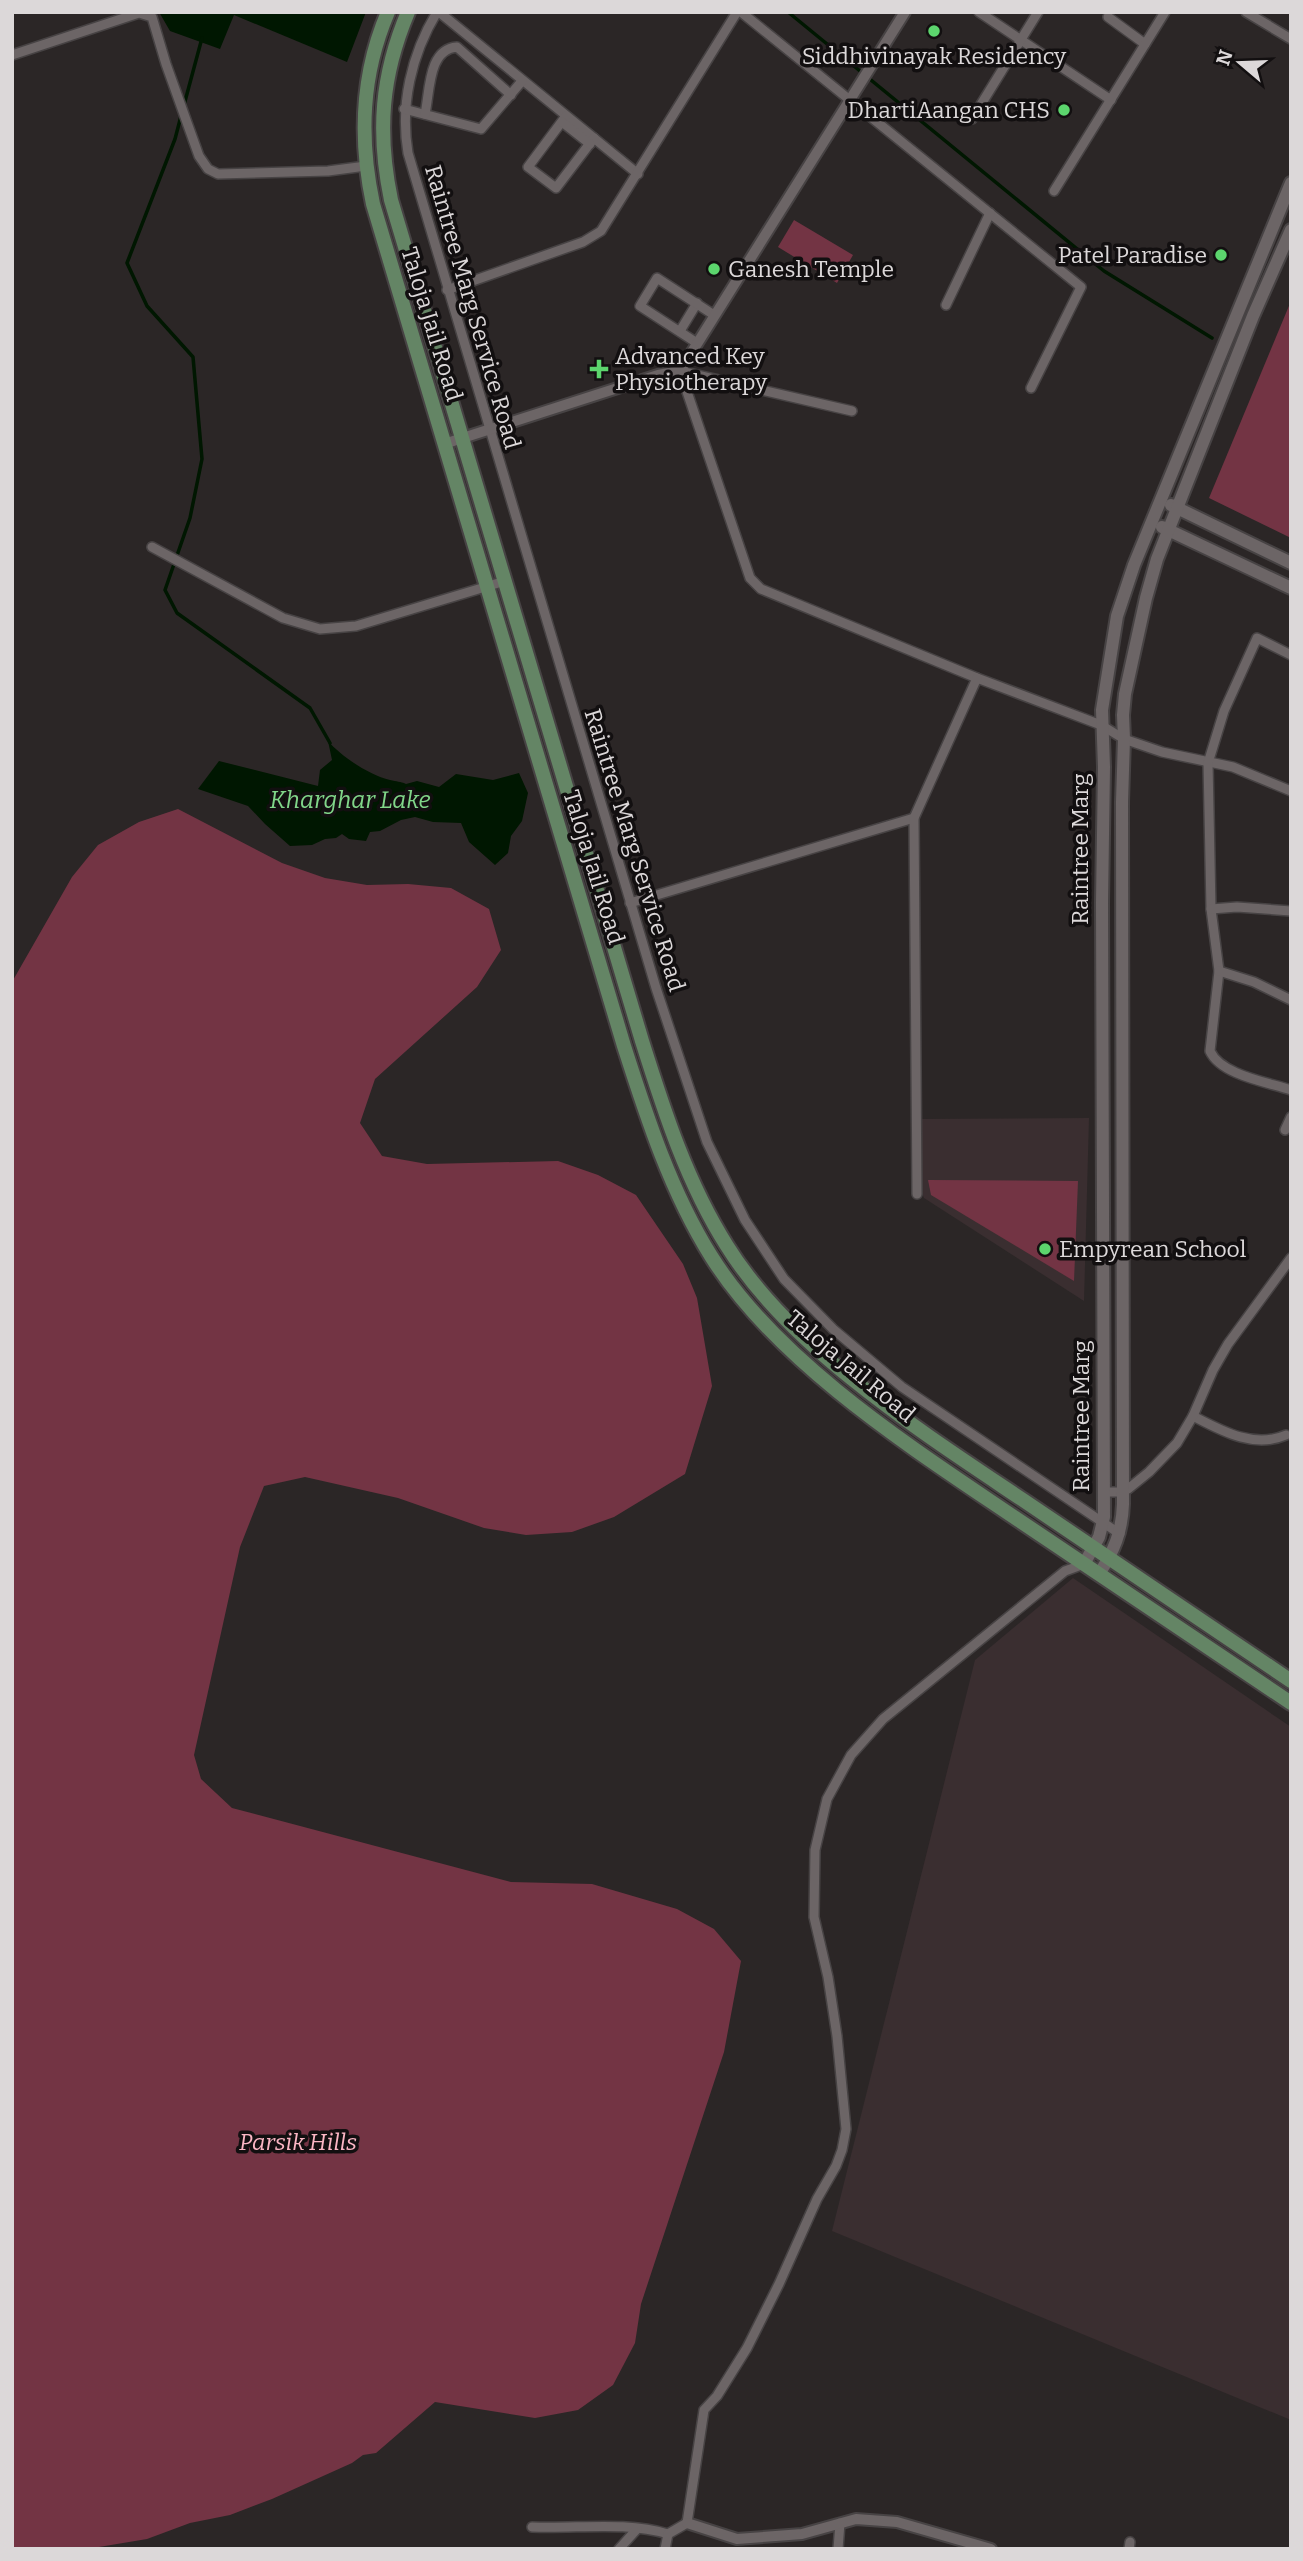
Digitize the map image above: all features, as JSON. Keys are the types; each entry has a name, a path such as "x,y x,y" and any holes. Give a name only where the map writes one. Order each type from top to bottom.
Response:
{"main road":[{"name":"Taloja Jail Road","path":"388,12 375,47 367,81 363,138 373,204 644,1109 667,1169 711,1257 734,1289 789,1348 855,1404 936,1464 1084,1564"},
{"name":"Taloja Jail Road","path":"408,12 387,76 382,119 383,155 391,200 662,1103 684,1161 727,1246 749,1277 802,1334 867,1389 946,1448 1094,1548"},
{"name":"Raintree Marg","path":"1084,1564 1094,1548 1102,1523 1104,1492 1102,710 1117,616 1151,521 1287,199 1291,183"},
{"name":"Raintree Marg","path":"1099,1574 1119,1534 1123,1492 1123,715 1132,658 1151,578 1253,316 1291,230"},
{"path":"1161,502 1291,563"},
{"path":"1151,521 1291,588"},
{"path":"1094,1548 1291,1681"},
{"path":"1084,1564 1291,1703"}],"street":[{"path":"438,12 564,119 638,174"},
{"name":"Raintree Marg Service Road","path":"438,12 417,55 404,109 408,153 630,903 707,1142 745,1220 784,1279 832,1329 902,1387 1119,1534"},
{"path":"447,290 594,236 606,226 739,12 852,96 1081,287 1031,388"},
{"path":"905,12 680,371 750,578 761,589 977,678 1101,725 1124,739 1162,752 1247,771 1291,791"},
{"path":"979,12 1111,100"},
{"path":"972,119 1038,12"},
{"path":"1054,191 1165,12"},
{"path":"1246,12 1291,39"},
{"path":"12,55 146,13 152,17 199,156 208,169 218,174 328,171 366,166"},
{"path":"1108,17 1145,44"},
{"path":"425,114 435,62 439,54 448,48 457,47 511,95"},
{"path":"404,109 481,129 522,81"},
{"path":"564,119 528,167 556,188 592,141"},
{"path":"946,305 990,213"},
{"path":"697,343 640,306 657,278 714,315"},
{"path":"680,331 697,303"},
{"path":"444,444 658,375 680,371 852,411"},
{"path":"152,547 283,618 320,629 356,626 505,581"},
{"path":"1291,656 1257,638 1224,710 1208,763 1211,909 1219,971 1210,1051 1224,1068 1291,1090"},
{"path":"917,1194 914,818 977,678"},
{"path":"630,903 914,818"},
{"path":"1211,909 1237,907 1291,911"},
{"path":"1219,971 1254,982 1291,1000"},
{"path":"1285,1130 1291,1117"},
{"path":"1104,1492 1123,1492 1149,1472 1177,1443 1228,1344 1291,1258"},
{"path":"1193,1416 1225,1433 1250,1440 1275,1440 1286,1435"},
{"path":"687,2523 704,2410 717,2396 747,2348 817,2199 836,2166 844,2140 846,2129 837,2036 828,1977 814,1917 815,1850 827,1799 851,1755 884,1719 1066,1571 1084,1564"},
{"path":"533,2527 592,2526 668,2534 687,2523 737,2539 802,2534 856,2519 897,2522 991,2549"},
{"path":"838,2549 840,2523"},
{"path":"619,2549 637,2529"},
{"path":"665,2549 668,2534"}],"shaded area":[{"name":"Empyrean School","path":"1089,1118 1084,1301 924,1198 917,1181 916,1119"},
{"path":"1073,1578 1291,1727 1291,2420 832,2231 975,1660"}],"green space":[{"path":"794,220 853,255 837,283 778,247"},
{"path":"1291,301 1291,538 1209,498"},
{"name":"Parsik Hills","path":"178,809 282,863 325,878 367,885 408,884 451,888 489,909 501,950 477,987 375,1079 360,1123 382,1156 427,1164 558,1161 598,1175 636,1195 683,1264 697,1298 712,1386 685,1474 614,1517 572,1532 526,1535 484,1528 398,1498 305,1477 264,1486 240,1547 194,1755 201,1779 232,1808 511,1882 592,1884 677,1909 714,1929 741,1961 724,2052 641,2304 635,2343 613,2385 578,2410 535,2418 435,2402 376,2453 363,2455 352,2463 230,2515 190,2523 147,2539 87,2549 12,2549 12,982 72,877 98,845 139,822"},
{"path":"928,1180 1078,1181 1074,1281 931,1195"}],"water":[{"path":"159,12 366,12 347,62 234,15 220,49 170,31"},
{"name":"Kharghar Lake","path":"328,741 365,770 406,784 417,781 439,787 456,774 493,780 519,773 528,793 522,821 511,836 508,853 495,865 469,842 461,823 433,822 415,817 401,820 380,831 370,832 366,841 349,839 342,834 312,845 290,846 248,806 198,789 219,761 318,786 320,770 332,760"}],"waterway":[{"path":"788,12 1104,271 1212,338"},
{"path":"184,105 202,38"},
{"path":"181,116 175,139 127,263 147,306 193,357 202,459 190,518 165,590 177,613 310,708 330,743"}],"place":[{"name":"Siddhivinayak Residency","path":"934,31"},
{"name":"DhartiAangan CHS","path":"1064,110"},
{"name":"Patel Paradise","path":"1221,255"},
{"name":"Ganesh Temple","path":"714,269"},
{"name":"Advanced Key Physiotherapy","path":"599,369"},
{"name":"Empyrean School","path":"1045,1249"}]}
